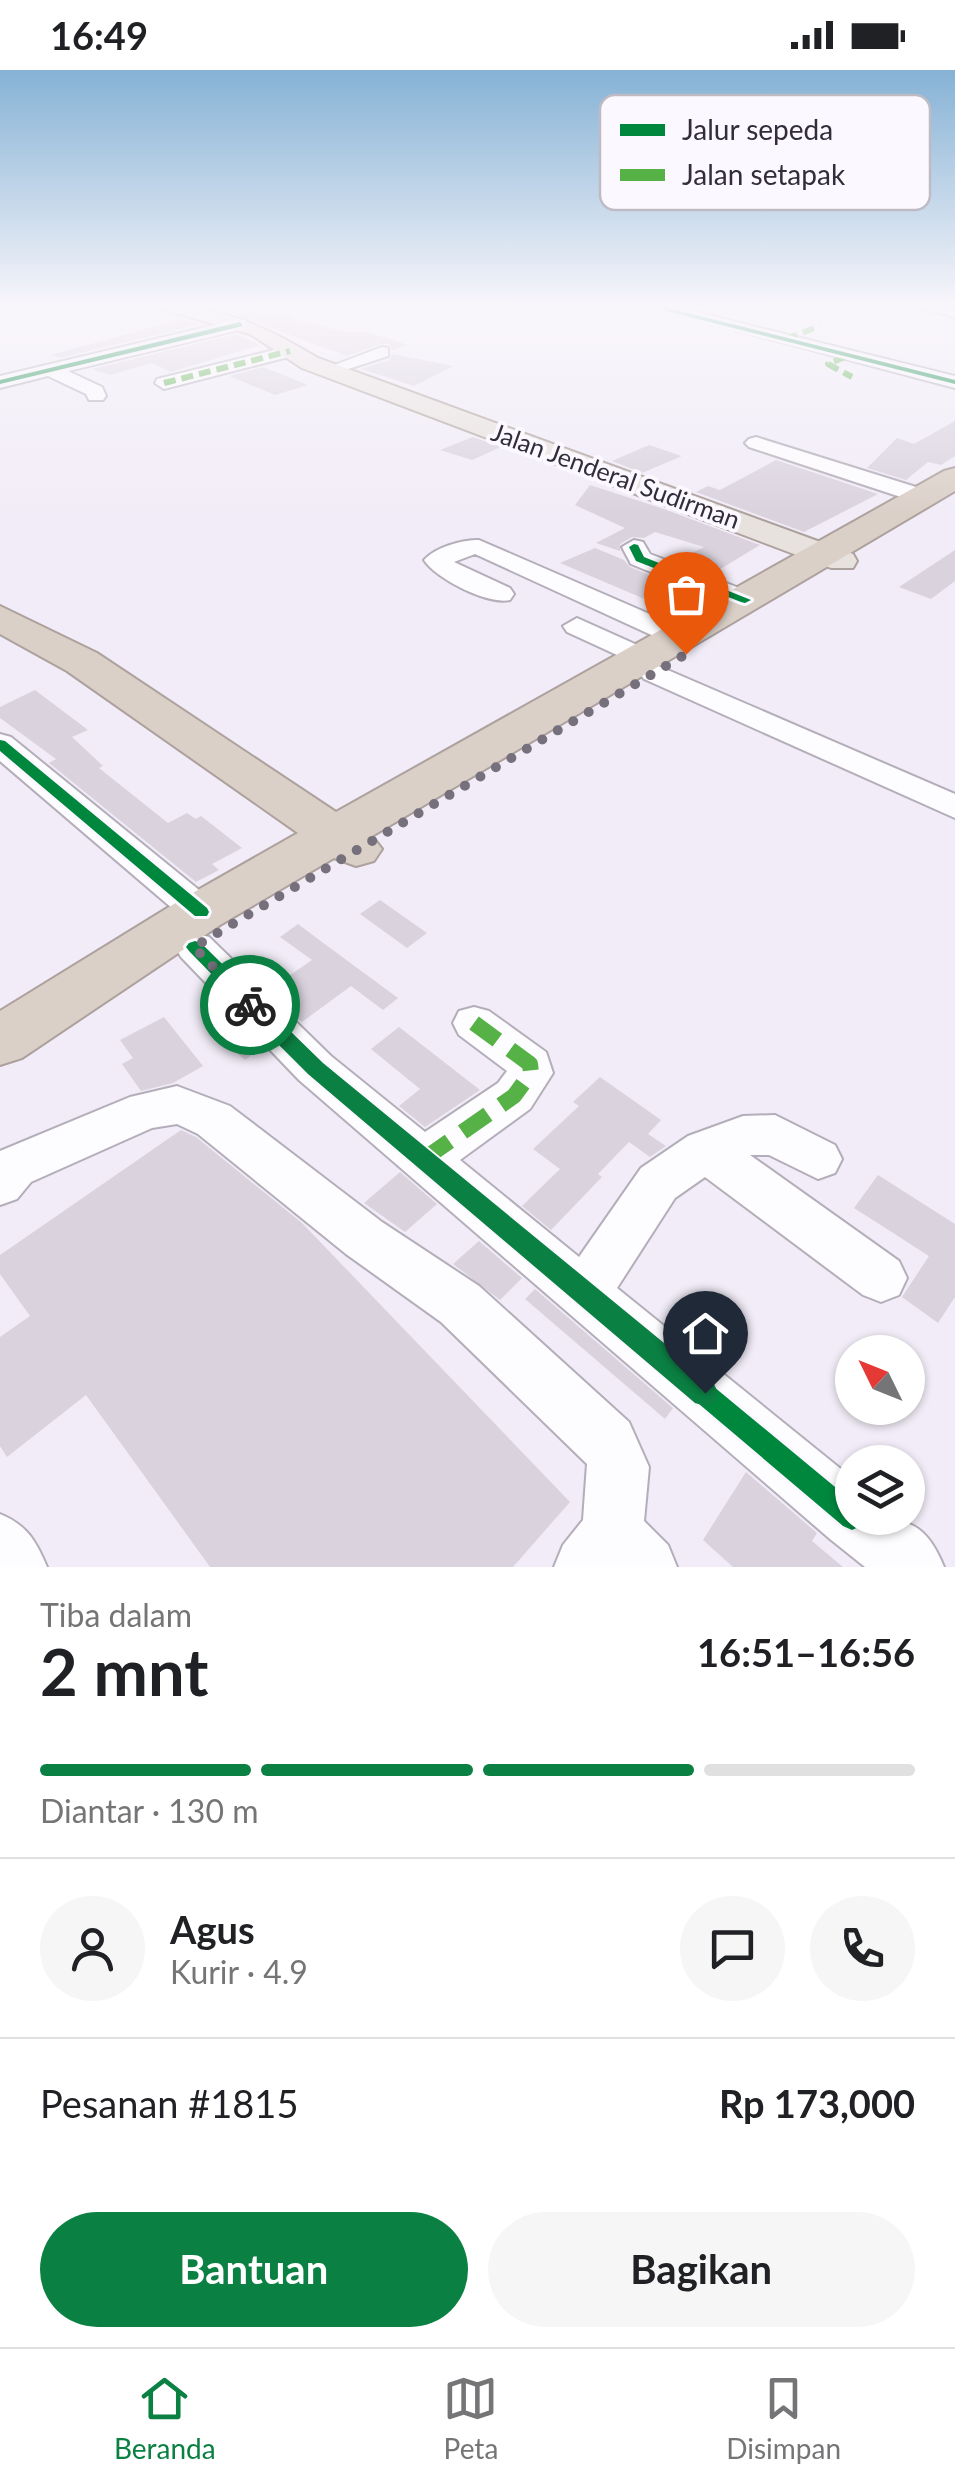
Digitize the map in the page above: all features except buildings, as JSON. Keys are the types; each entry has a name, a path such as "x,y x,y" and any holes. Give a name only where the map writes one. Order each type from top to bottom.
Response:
{"highway":[{"path":"0,1042 335,848 654,647 834,557 945,489"},
{"path":"198,930 250,884 335,848 394,800 654,647 834,557"},
{"path":"0,618 82,662 278,809 394,800"},
{"path":"0,639 335,848"},
{"path":"250,884 278,809"}],"main road":[{"name":"Jalan Jenderal Sudirman","path":"356,375 834,557"}],"street":[{"path":"0,382 30,375"},
{"path":"61,375 95,391 96,396"},
{"path":"164,382 214,375"},
{"path":"848,375 852,377"},
{"path":"927,375 955,382"},
{"path":"756,444 945,489"},
{"path":"501,594 440,565 437,560 468,546 479,547 654,647 955,807"},
{"path":"634,547 640,559 744,600"},
{"path":"654,647 589,632 654,647"},
{"path":"0,744 198,930 315,1068 835,1502"},
{"path":"424,1159 514,1096 528,1081 530,1064 474,1023"},
{"path":"5,1168 146,1110 177,1105 214,1120 364,1238 460,1304 608,1444 620,1467 614,1556"},
{"path":"583,1295 658,1183 705,1150 744,1136 776,1135 818,1159"},
{"path":"705,1150 881,1278"},
{"path":"875,1535 913,1567"},
{"path":"0,1544 16,1567"}],"marked path":[{"path":"164,383 196,375"},
{"path":"848,375 852,377"},
{"path":"424,1159 514,1096 531,1073 530,1064 474,1023"}],"cycle path":[{"path":"0,382 30,375"},
{"path":"927,375 955,382"},
{"path":"634,547 640,559 745,600"},
{"path":"0,744 201,912"},
{"path":"195,947 315,1068 835,1503"}],"way so far":[{"path":"250,1005 194,947 686,654"}],"route":[{"path":"250,1005 315,1068 705,1393"}]}
